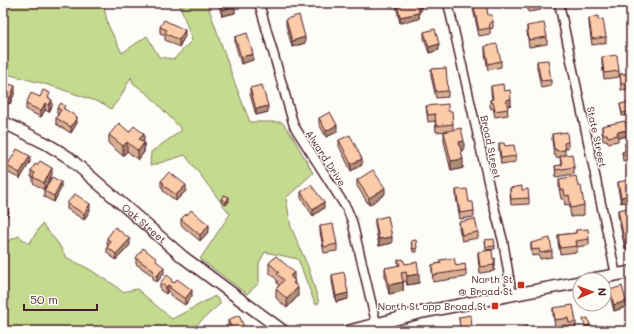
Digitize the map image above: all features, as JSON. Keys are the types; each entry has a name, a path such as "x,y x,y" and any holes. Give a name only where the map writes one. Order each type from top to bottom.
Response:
{"street":[{"name":"Alward Drive","path":"259,3 294,126 347,209 352,222 377,327"},
{"name":"Broad Street","path":"448,3 492,199 503,241 512,295"},
{"name":"State Street","path":"559,3 616,275"},
{"name":"Oak Street","path":"3,122 47,144 68,157 183,257 283,331"},
{"path":"612,276 631,272"},
{"path":"349,331 377,327 512,295 572,284"}],"green space":[{"path":"3,3 103,3 108,25 122,53 147,36 159,57 174,59 192,40 179,3 207,3 250,122 282,122 293,137 313,173 286,198 291,227 309,269 319,303 315,304 298,259 265,252 259,263 259,283 247,294 200,259 230,214 185,155 150,166 151,152 182,130 150,96 133,83 131,77 120,98 111,109 104,104 52,86 3,73"},
{"path":"42,224 58,243 66,257 89,269 116,286 122,292 137,289 172,319 215,296 221,303 190,331 3,331 3,243 19,236 29,244"}],"building":[{"path":"220,3 234,3 235,6 222,10"},
{"path":"397,3 421,3 421,5 418,5 419,13 400,17"},
{"path":"473,3 486,3 488,15 492,15 493,22 489,23 490,28 479,30"},
{"path":"528,3 541,3 541,4 528,5"},
{"path":"299,15 305,37 292,41 286,19"},
{"path":"598,16 598,20 603,19 606,37 592,39 589,18"},
{"path":"164,20 185,30 179,40 165,33 167,30 160,27"},
{"path":"544,23 547,37 529,40 527,26"},
{"path":"435,29 439,44 429,47 424,32"},
{"path":"247,33 253,54 241,57 235,37"},
{"path":"497,44 501,61 488,64 485,46"},
{"path":"617,55 619,71 604,73 602,57"},
{"path":"548,60 551,80 541,81 537,61"},
{"path":"446,68 448,91 436,92 431,69"},
{"path":"620,74 631,74 630,83 621,84"},
{"path":"3,82 15,86 10,98 3,95"},
{"path":"503,84 504,91 510,90 511,99 506,100 508,109 495,111 493,102 491,103 490,100 493,99 491,86"},
{"path":"262,85 268,106 256,109 250,88"},
{"path":"43,90 50,93 48,98 52,100 49,105 45,103 41,111 26,104 31,93 40,97"},
{"path":"629,102 631,112 622,113 620,104"},
{"path":"61,103 65,106 63,108 77,117 71,127 56,118 61,110 57,108"},
{"path":"448,104 448,111 452,111 453,124 436,126 435,114 428,115 426,106"},
{"path":"330,112 337,125 326,131 319,118"},
{"path":"625,121 627,130 617,132 618,135 608,137 607,134 603,134 602,126"},
{"path":"119,123 129,132 134,126 144,134 139,139 144,143 138,151 127,142 123,146 109,135"},
{"path":"461,128 464,141 459,142 463,159 451,161 444,132"},
{"path":"567,132 568,142 564,143 565,150 556,151 556,149 554,149 552,134"},
{"path":"350,135 362,159 351,164 339,140"},
{"path":"631,142 631,156 623,154 622,152 626,151 625,143"},
{"path":"499,143 504,143 505,146 514,145 516,156 501,158"},
{"path":"17,149 30,156 20,173 7,166"},
{"path":"572,154 574,167 556,170 555,166 562,165 560,156"},
{"path":"40,161 52,168 44,183 33,177 35,173 31,171 35,164 37,165"},
{"path":"373,170 385,188 369,198 357,180"},
{"path":"169,172 186,185 176,195 163,185 164,183 161,181"},
{"path":"576,176 578,186 581,186 584,205 571,208 569,195 565,196 564,190 561,190 559,179"},
{"path":"52,177 61,182 54,196 44,191"},
{"path":"629,180 631,195 621,197 618,182"},
{"path":"311,185 324,202 313,210 301,192"},
{"path":"522,186 522,190 528,189 529,198 511,199 510,188"},
{"path":"467,189 469,202 473,202 474,211 460,213 456,190"},
{"path":"75,194 90,204 84,214 67,203"},
{"path":"224,195 229,197 226,202 221,199"},
{"path":"3,206 9,208 7,214 3,212"},
{"path":"628,208 631,221 631,241 625,243 618,210"},
{"path":"191,210 209,225 200,235 181,219"},
{"path":"388,216 392,237 379,239 375,219"},
{"path":"475,219 478,232 462,235 459,222"},
{"path":"333,224 337,244 324,247 320,226"},
{"path":"115,227 130,239 116,254 107,247 111,242 107,238"},
{"path":"588,229 589,239 576,241 577,246 560,248 558,235 576,233 576,230"},
{"path":"550,238 552,251 540,253 539,249 532,250 531,243"},
{"path":"494,239 495,246 486,247 485,240"},
{"path":"416,240 417,248 413,249 411,241"},
{"path":"143,248 157,259 156,261 164,267 157,276 153,272 154,271 136,258"},
{"path":"492,250 493,259 495,258 494,265 480,267 478,252"},
{"path":"276,256 294,272 290,276 295,281 293,283 298,287 287,299 276,289 284,280 277,274 279,272 269,263"},
{"path":"454,258 456,266 465,264 466,270 433,275 432,265 441,263 440,260"},
{"path":"403,259 405,264 417,262 419,274 407,276 406,272 401,273 403,282 389,285 385,268 400,265 398,260"},
{"path":"344,272 348,293 336,296 332,275"},
{"path":"167,275 174,283 177,279 192,290 185,299 168,285 166,287 160,283"},
{"path":"622,286 626,301 614,305 612,289"},
{"path":"572,305 572,312 574,312 576,322 569,323 568,318 555,320 553,308"},
{"path":"239,315 244,327 239,329 239,331 233,331 228,320"},
{"path":"471,315 472,329 460,330 459,317"},
{"path":"588,318 590,325 585,326 583,319"},
{"path":"527,326 528,328 536,328 536,331 516,331 523,329 523,327"}],"place":[{"name":"North St @ Broad St","path":"521,285"},
{"name":"North St opp Broad St","path":"495,306"}]}
